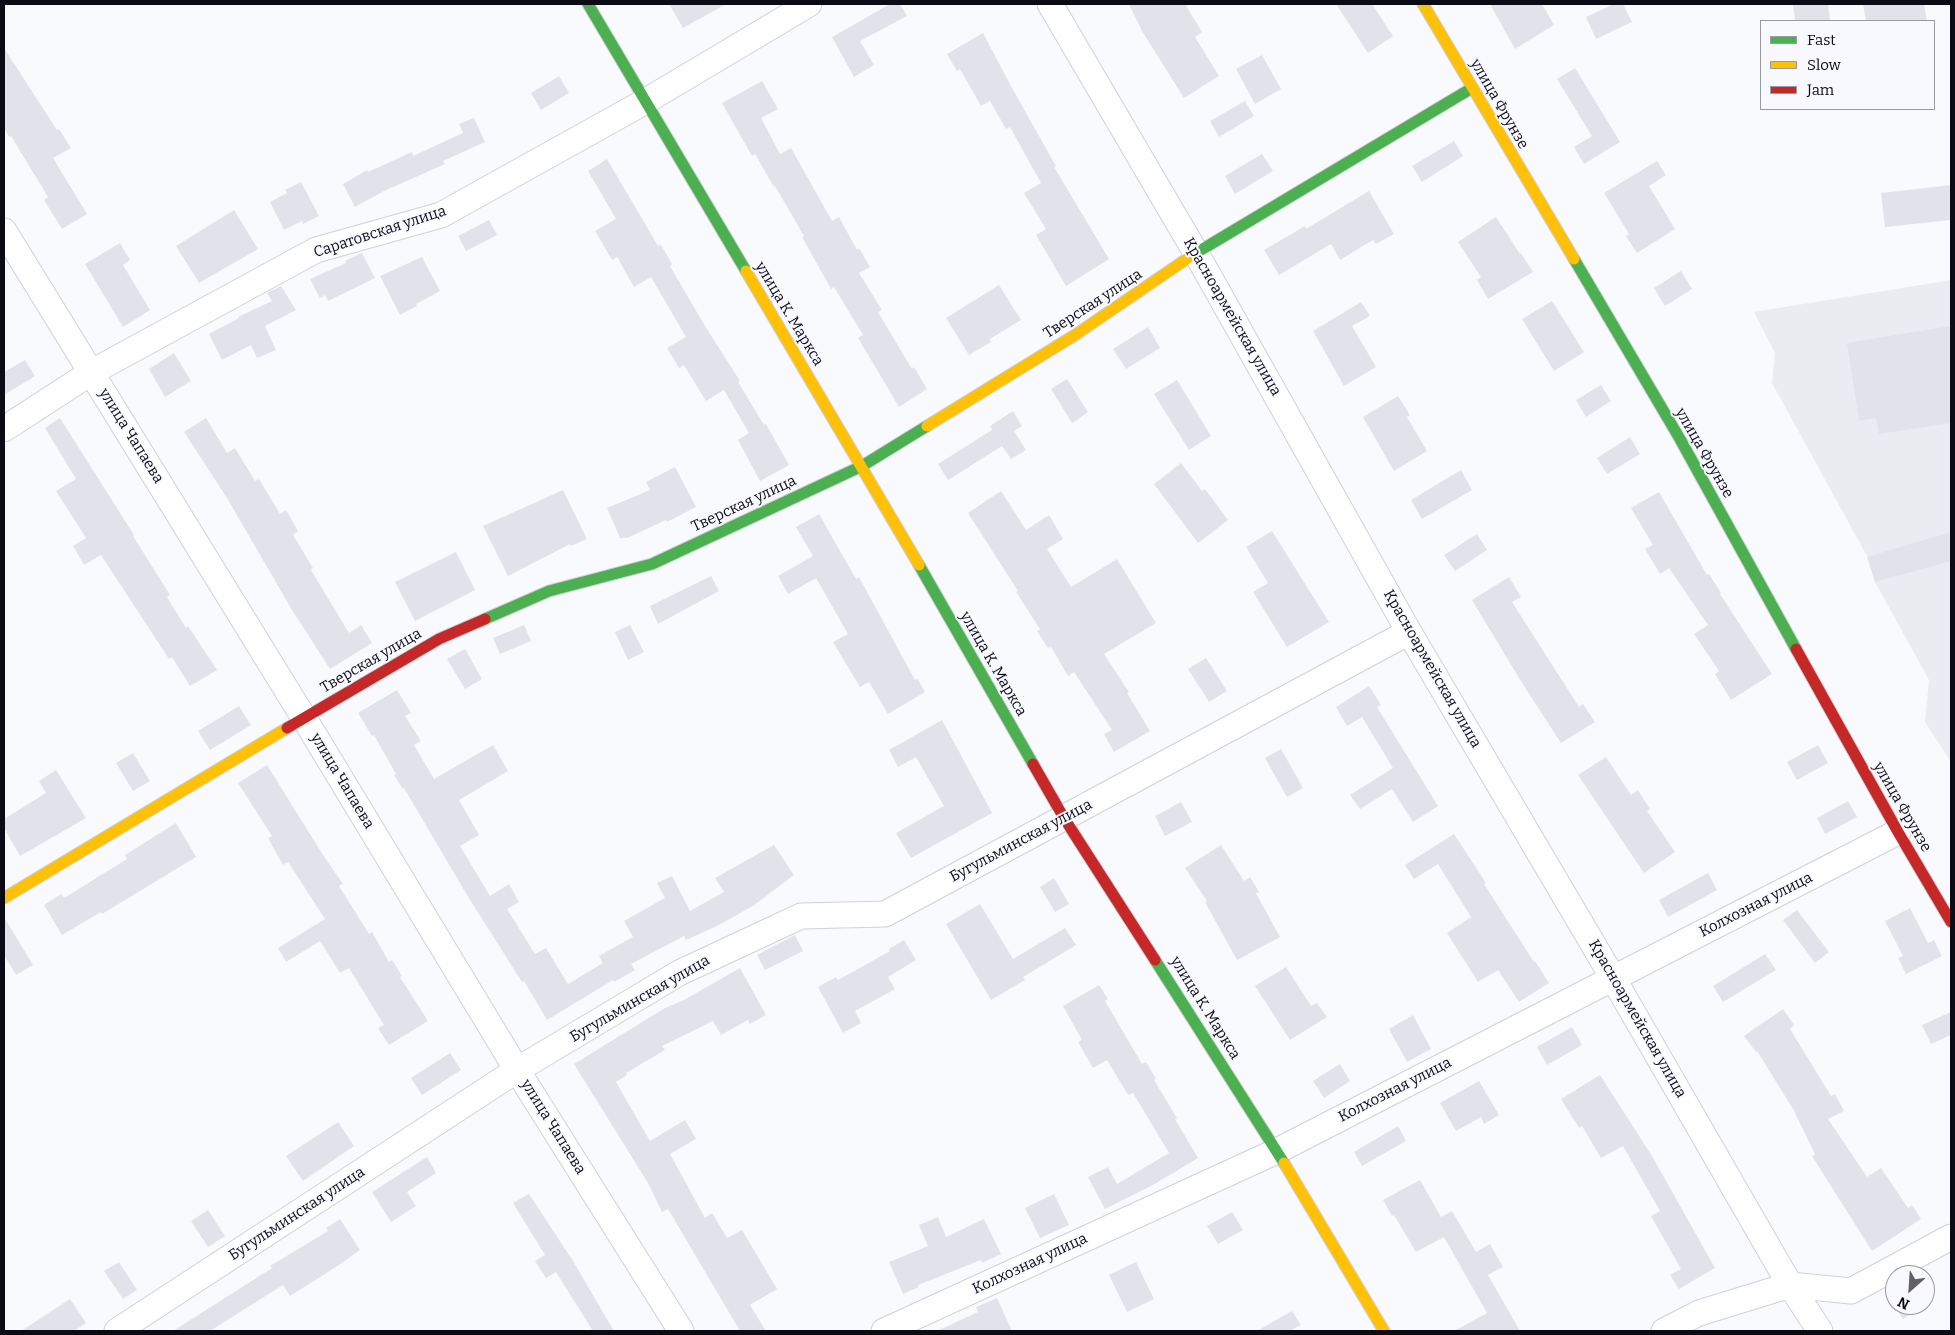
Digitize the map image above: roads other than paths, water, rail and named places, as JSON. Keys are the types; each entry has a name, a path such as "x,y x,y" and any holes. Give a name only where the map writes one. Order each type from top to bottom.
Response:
{"street":[{"name":"улица К. Маркса","path":"588,4 862,466 1064,818 1277,1150 1384,1331"},
{"name":"Саратовская улица","path":"4,428 92,372 316,250 441,215 646,101 809,4"},
{"name":"Красноармейская улица","path":"1050,4 1196,253 1409,632 1613,978 1790,1285 1820,1331"},
{"name":"улица Фрунзе","path":"1423,4 1680,439 1898,832 1951,922"},
{"name":"Тверская улица","path":"4,898 438,639 549,591 652,564 862,466 1075,335 1196,253 1472,88"},
{"name":"улица Чапаева","path":"4,231 304,718 517,1070 681,1331"},
{"name":"Бугульминская улица","path":"116,1331 517,1070 679,973 801,916 884,914 1409,632"},
{"name":"Колхозная улица","path":"884,1331 1277,1150 1898,832"},
{"path":"1664,1331 1699,1312 1790,1285 1851,1290 1951,1237"}]}
